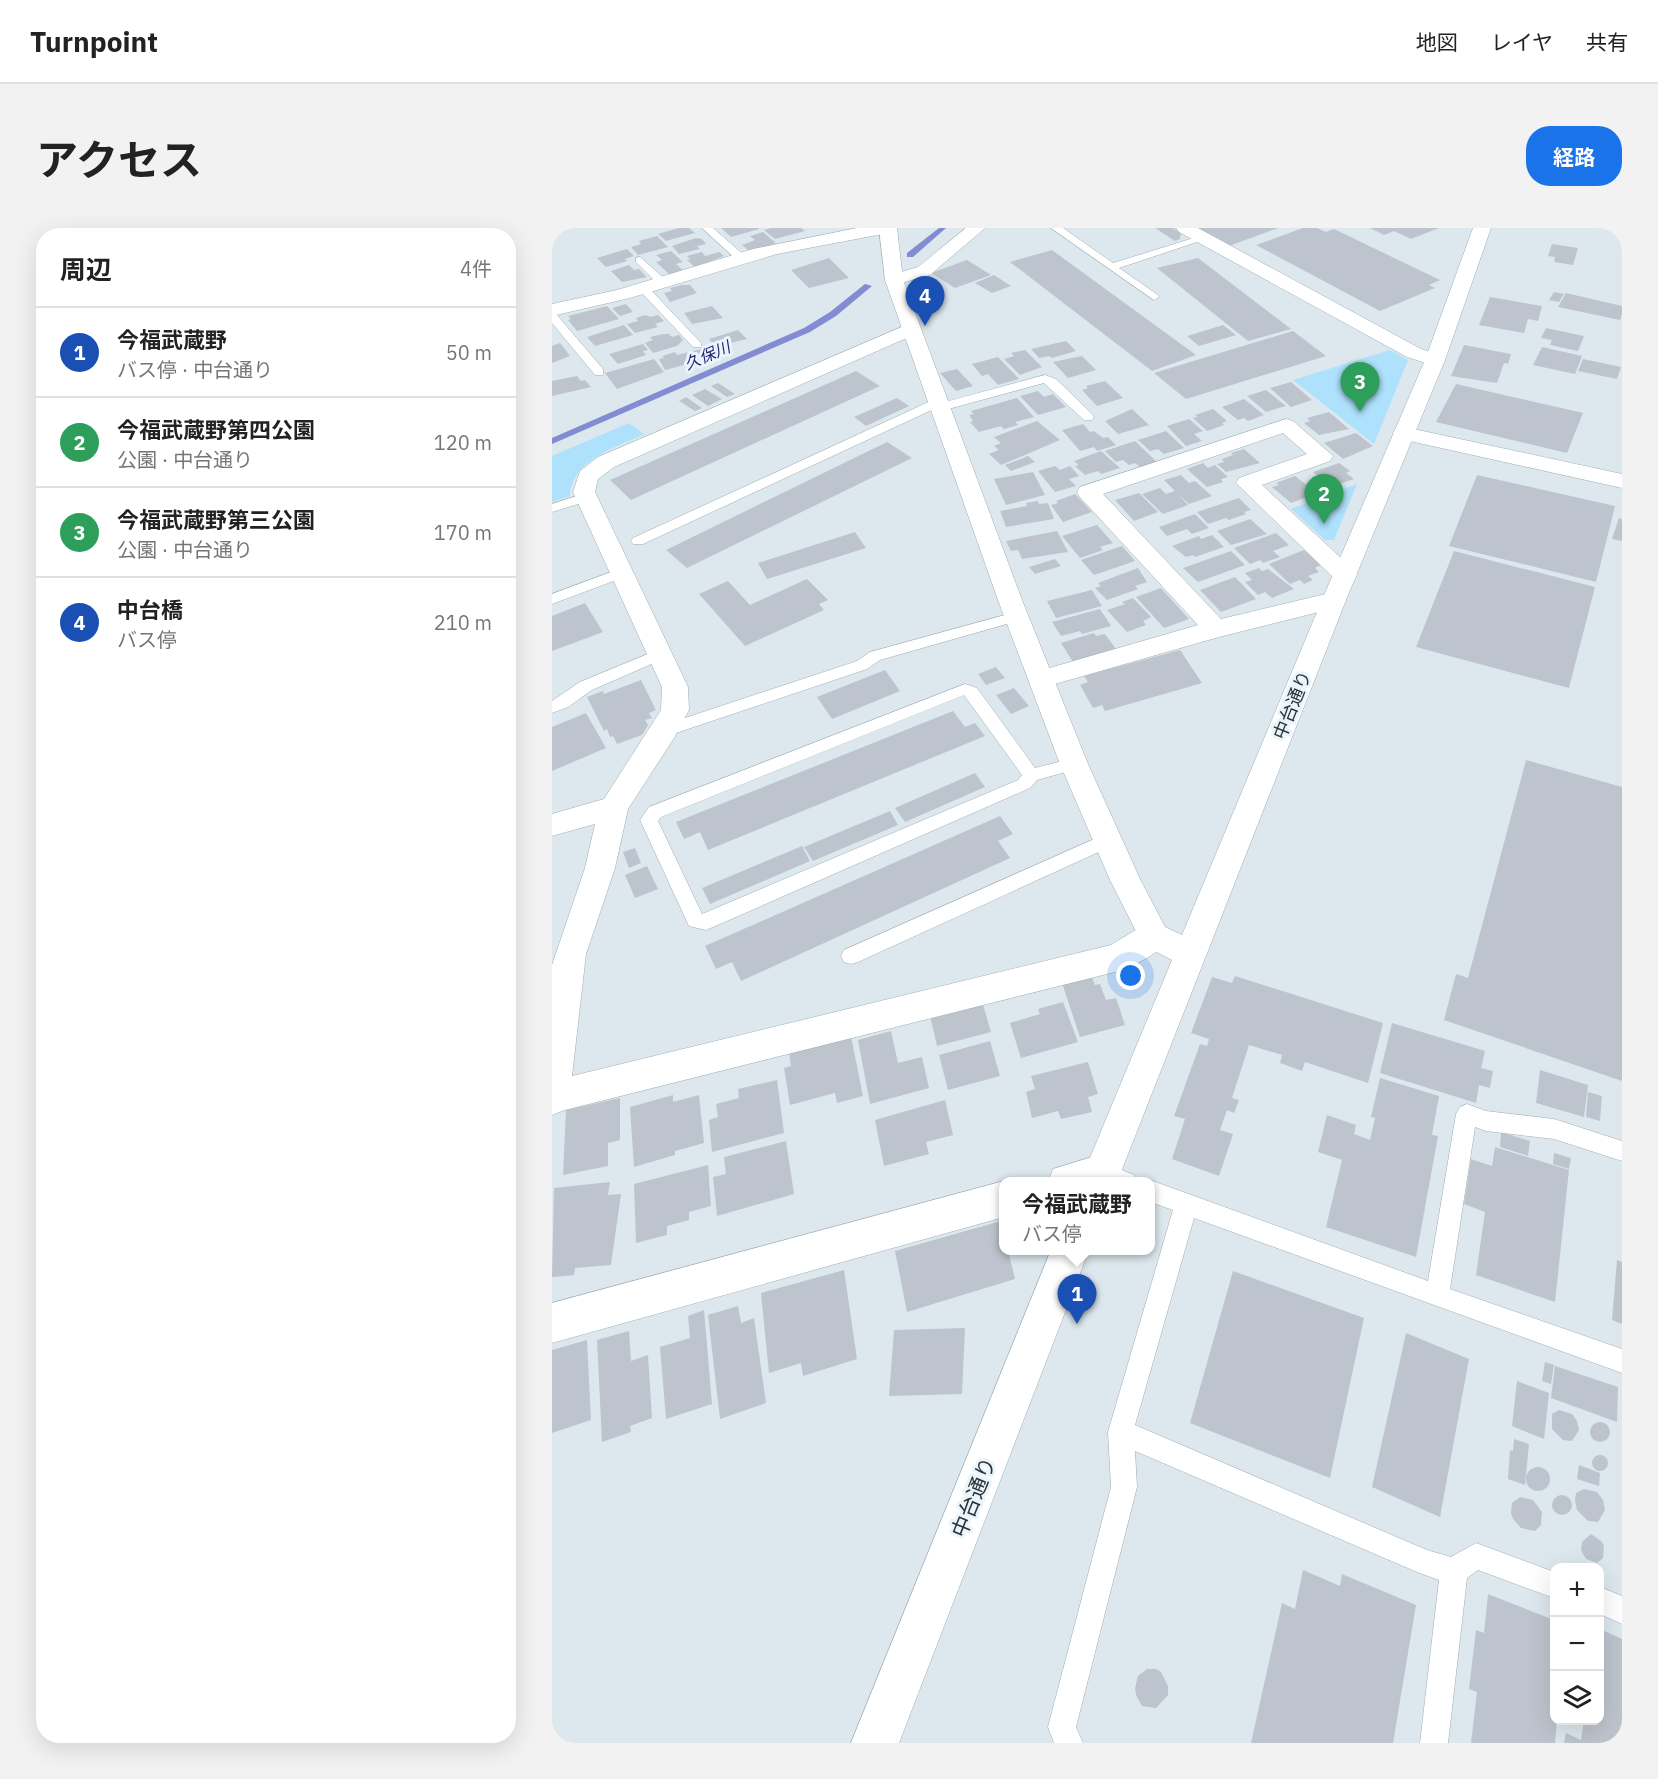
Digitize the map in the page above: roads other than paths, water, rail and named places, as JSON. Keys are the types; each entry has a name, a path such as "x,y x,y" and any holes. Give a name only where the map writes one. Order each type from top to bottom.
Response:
{"street":[{"path":"552,310 591,303 644,289 741,258 798,243 888,228 894,280 911,329 1016,617 1074,764 1154,936 1191,955"},
{"path":"894,280 924,271 975,228"},
{"path":"1185,228 1240,260 1404,347 1435,360"},
{"name":"中台通り","path":"1109,1177 1191,955 1334,600 1435,360 1482,228"},
{"path":"911,329 606,462 588,476 584,492 675,687 675,710 664,731 614,807 600,868 570,954 552,1098 1119,957 1154,936"},
{"path":"1216,629 1088,492 1286,425 1322,456 1247,483 1345,575"},
{"path":"1404,433 1622,481"},
{"path":"1041,679 1216,629 1334,600"},
{"path":"552,825 614,807"},
{"path":"552,1323 999,1200"},
{"name":"中台通り","path":"875,1743 1068,1255"}],"lane":[{"path":"707,228 741,258"},
{"path":"1056,228 1154,297"},
{"path":"1111,267 1204,238"},
{"path":"640,260 663,283"},
{"path":"644,289 697,345"},
{"path":"552,316 599,372"},
{"path":"638,541 940,404 1045,380 1052,382 1088,417"},
{"path":"552,508 586,496"},
{"path":"552,599 622,573"},
{"path":"664,731 862,665 874,656 1016,617"},
{"path":"552,707 562,703 586,686 660,654"},
{"path":"1031,775 971,692 965,689 655,812 649,820 696,921 705,922 1024,784 1031,775 1074,764"},
{"path":"852,956 1108,840"},
{"path":"1437,1296 1467,1114 1486,1121 1554,1129 1622,1152"},
{"path":"1155,1193 1622,1361"},
{"path":"1069,1743 1062,1727 1124,1487 1121,1432 1186,1205"},
{"path":"1121,1432 1426,1563 1454,1571"},
{"path":"1434,1743 1454,1571 1476,1556 1550,1584"},
{"path":"1604,1603 1622,1610"}],"waterway":[{"name":"久保川","path":"910,255 943,228"},
{"name":"久保川","path":"552,441 807,330 833,314 868,286"}],"place":[{"name":"中台橋","path":"925,326"},
{"name":"今福武蔵野第三公園","path":"1360,412"},
{"name":"今福武蔵野第四公園","path":"1324,524"},
{"name":"今福武蔵野","path":"1077,1324"}]}
